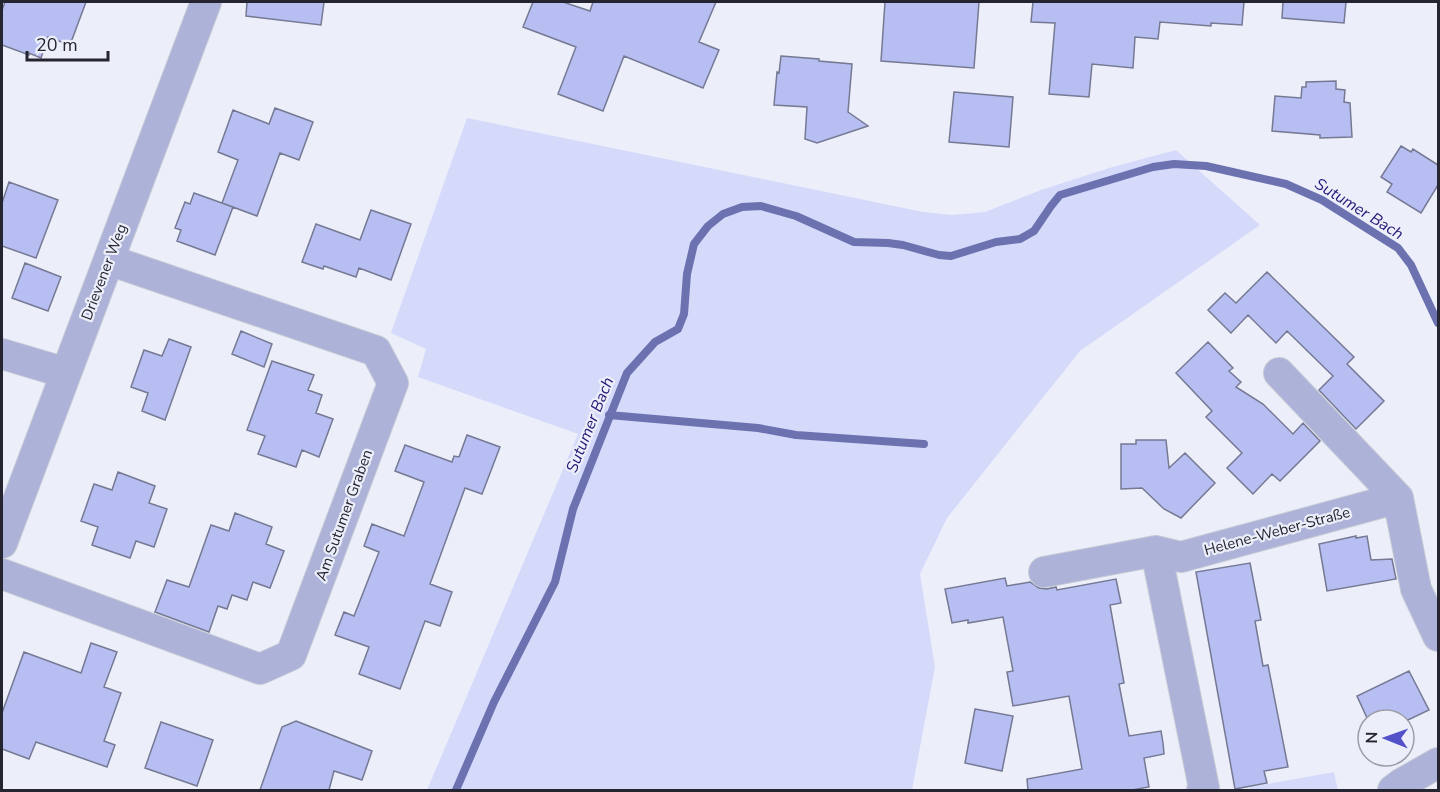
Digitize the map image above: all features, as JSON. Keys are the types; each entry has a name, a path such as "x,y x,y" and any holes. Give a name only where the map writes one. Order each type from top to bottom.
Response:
{"street":[{"name":"Drievener Weg","path":"2,543 206,2"},
{"name":"Am Sutumer Graben","path":"2,574 260,669 291,655 393,383 376,351 109,260"},
{"path":"2,354 66,373"},
{"path":"1279,373 1398,498 1416,590 1438,636"},
{"name":"Helene-Weber-Straße","path":"1044,572 1156,551 1181,557 1398,498"},
{"path":"1156,551 1204,788 1202,790"},
{"path":"1393,790 1438,763"}],"shaded area":[{"path":"467,118 923,212 952,215 985,212 1041,190 1176,150 1260,225 1080,351 947,518 920,574 935,667 912,790 427,790 578,434 418,377 426,349 391,333"},
{"path":"1334,772 1338,790 1247,790 1251,787"}],"building":[{"path":"5,2 86,2 70,45 48,37 41,58 2,45 2,10"},
{"path":"247,2 324,2 321,25 246,16"},
{"path":"533,2 563,2 590,11 593,2 716,2 699,42 719,50 703,88 624,56 603,111 558,94 576,47 523,27"},
{"path":"885,2 979,2 974,68 881,61"},
{"path":"1033,2 1244,2 1242,25 1211,23 1211,26 1160,22 1158,39 1135,37 1133,68 1092,64 1089,97 1049,94 1055,23 1031,22"},
{"path":"1283,2 1346,2 1344,23 1282,18"},
{"path":"781,56 852,64 848,112 868,126 817,143 805,139 807,107 774,105"},
{"path":"1336,81 1336,89 1345,90 1344,102 1350,103 1352,137 1320,138 1320,135 1272,131 1275,96 1301,98 1302,87 1306,87 1306,82"},
{"path":"954,92 1013,97 1009,147 949,142"},
{"path":"275,108 313,122 299,160 280,153 257,216 222,203 238,160 218,152 233,110 269,124"},
{"path":"1401,146 1411,152 1413,149 1438,165 1438,185 1421,213 1387,192 1392,184 1381,177"},
{"path":"9,182 58,200 36,258 2,246 2,203"},
{"path":"194,193 233,207 215,255 177,241 181,230 175,228 185,202 190,204"},
{"path":"371,210 411,224 391,280 359,268 356,277 324,266 323,269 302,262 316,224 360,240"},
{"path":"25,263 61,277 48,311 12,298"},
{"path":"1267,272 1354,357 1347,364 1384,401 1356,429 1319,390 1333,376 1287,331 1276,343 1248,315 1231,333 1208,310 1225,293 1236,303"},
{"path":"241,331 272,344 264,367 232,354"},
{"path":"169,339 191,347 165,420 142,411 148,393 131,387 144,350 162,356"},
{"path":"1208,342 1233,368 1229,371 1241,382 1236,387 1263,404 1293,434 1303,423 1320,441 1280,481 1272,474 1253,494 1227,468 1242,453 1206,417 1212,411 1176,373"},
{"path":"272,361 314,375 308,390 322,395 316,413 333,419 319,457 302,450 296,467 258,454 265,436 247,430"},
{"path":"467,435 500,447 482,494 465,488 430,584 452,592 440,626 425,621 400,689 359,674 369,647 335,635 344,612 354,616 379,552 364,546 372,524 404,536 424,482 395,471 405,445 452,462 454,456 459,457"},
{"path":"1136,440 1166,440 1169,468 1185,453 1215,483 1181,518 1164,509 1142,488 1121,489 1121,444 1136,444"},
{"path":"118,472 155,486 149,503 167,509 154,547 136,541 130,558 92,545 98,527 81,521 94,484 112,490"},
{"path":"235,513 272,527 266,544 284,551 270,588 253,582 247,600 232,595 227,609 218,606 209,632 155,612 167,580 189,587 211,525 229,531"},
{"path":"1356,536 1356,538 1367,536 1371,560 1392,559 1396,579 1327,591 1319,544"},
{"path":"1250,563 1261,620 1255,621 1263,666 1268,665 1288,767 1264,771 1267,783 1235,789 1196,572"},
{"path":"1005,578 1007,586 1030,582 1039,588 1056,587 1057,590 1116,579 1121,603 1110,605 1124,683 1119,684 1129,736 1161,731 1163,743 1164,754 1144,758 1149,787 1132,790 1028,790 1027,779 1082,769 1069,696 1013,706 1007,672 1013,671 1003,617 968,623 968,620 952,623 945,589"},
{"path":"91,643 117,652 104,687 121,693 104,741 115,745 107,767 36,742 29,759 2,749 2,713 24,652 81,673"},
{"path":"1409,671 1429,710 1416,716 1416,708 1362,708 1357,696"},
{"path":"975,709 1013,716 1002,771 965,763"},
{"path":"296,721 372,751 362,780 334,771 329,790 260,790 282,727"},
{"path":"161,722 213,740 197,786 145,768"}],"waterway":[{"name":"Sutumer Bach","path":"456,790 494,702 555,582 573,509 627,373 655,342 678,329 684,314 687,274 694,244 708,226 723,214 742,207 761,206 796,216 854,242 903,245 951,256 996,242 1020,239 1034,231 1060,195 1153,167 1174,164 1206,166 1286,184 1322,200 1398,248 1411,265 1438,323"},
{"path":"609,415 758,428 796,435 924,444"}]}
